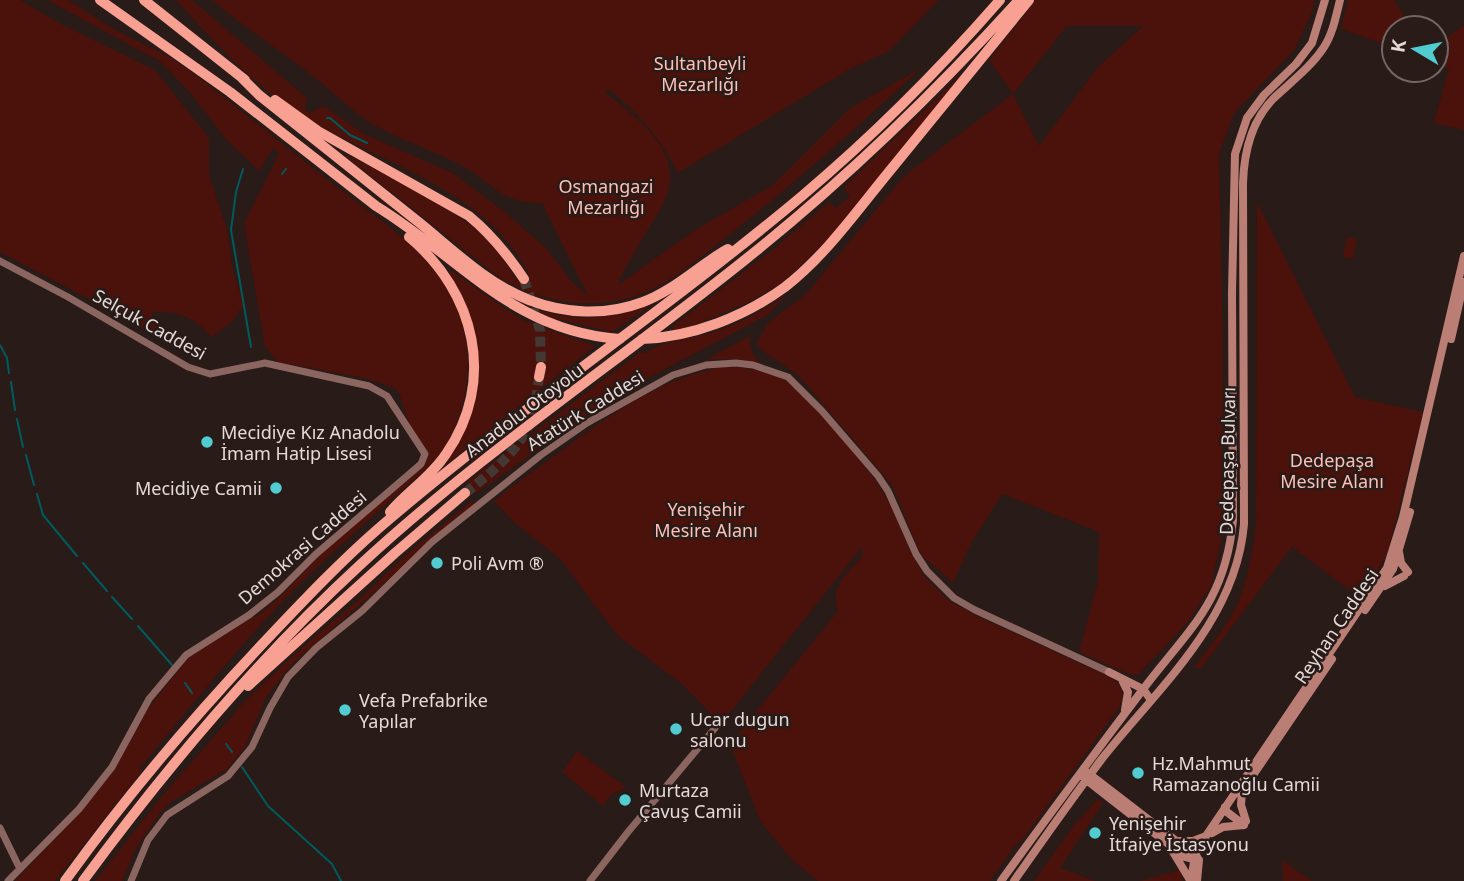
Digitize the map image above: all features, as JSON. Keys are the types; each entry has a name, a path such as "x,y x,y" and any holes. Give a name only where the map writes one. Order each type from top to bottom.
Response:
{"highway":[{"path":"100,0 230,92 376,206 425,250 462,302 473,343 474,362 474,383 466,417 447,453 428,478 392,509 377,530"},
{"path":"144,0 242,78 318,131 469,216 509,255 524,279"},
{"name":"Anadolu Otoyolu","path":"65,881 141,783 221,688 298,606 377,530 494,435 753,236 865,140 950,55 1000,0"},
{"name":"Anadolu Otoyolu","path":"83,881 220,709 302,621 361,564 517,435 744,261 853,168 956,69 1018,0"},
{"path":"376,206 502,300 573,332 606,338 664,338 719,323 757,305 786,286 822,252 1029,0"},
{"path":"242,78 259,95 491,279 511,292 544,306 560,310 605,311 643,302 678,284 713,257 753,236"},
{"path":"220,709 259,677 395,552 466,494"}],"main road":[{"name":"Dedepaşa Bulvarı","path":"1001,881 1081,771 1205,611 1218,584 1230,547 1233,520 1233,167 1237,144 1247,118 1256,106 1306,53 1321,19 1325,0"},
{"name":"Dedepaşa Bulvarı","path":"1014,881 1101,761 1202,636 1220,608 1233,580 1244,524 1243,184 1247,148 1261,115 1273,99 1302,74 1323,48 1332,32 1340,0"},
{"name":"Reyhan Caddesi","path":"1390,570 1464,256"},
{"name":"Reyhan Caddesi","path":"1227,809 1379,591 1399,551 1464,282"},
{"path":"1399,551 1406,574"},
{"path":"1191,881 1196,859 1209,834 1390,570 1406,574"},
{"path":"1379,591 1406,574"},
{"path":"1109,672 1151,700"},
{"path":"1125,681 1154,675"},
{"path":"1123,716 1128,692 1125,681"},
{"path":"1101,761 1102,789"},
{"path":"1081,771 1164,842 1180,861 1191,881"},
{"path":"1070,802 1088,791 1102,789 1175,840 1196,859 1197,881"},
{"path":"1242,791 1241,805 1245,823"},
{"path":"1227,809 1245,823"},
{"path":"1175,840 1188,842 1223,827 1245,823"},
{"path":"1164,842 1196,859"}],"street":[{"name":"Selçuk Caddesi","path":"0,261 188,367 210,374 265,363 369,386 387,396 425,454"},
{"name":"Atatürk Caddesi","path":"131,881 148,840 167,815 228,776 252,747 288,677 316,648 362,611 432,542 575,431 673,374 706,365 753,365 788,377 830,420 888,491 916,554 927,571 946,591 975,610 1109,672"},
{"name":"Demokrasi Caddesi","path":"8,881 79,809 112,767 149,699 186,655 249,615 278,592 316,554 421,464 425,454"},
{"path":"590,881 715,729"},
{"path":"0,828 20,869"}],"green space":[{"path":"0,0 20,0 61,24 155,70 209,138 209,174 227,230 233,271 244,304 231,323 212,337 191,319 171,313 151,312 164,330 145,329 0,252"},
{"path":"47,0 68,0 117,31 168,56 200,78 409,243 434,269 454,301 466,342 468,362 463,404 447,443 436,459 359,528 262,624 139,769 141,772 55,881 15,881 86,806 114,769 148,709 188,658 260,614 326,549 428,458 428,453 411,428 397,389 365,378 278,362 265,347 244,223 278,152 273,148 259,171 226,139 191,94 161,62"},
{"path":"176,0 192,0 307,98 305,109 309,113 324,106 364,134 453,173 506,213 547,249 571,281 588,296 542,203 508,197 455,162 374,125 212,0 939,0 889,51 850,69 678,173 664,149 648,127 608,89 606,93 640,122 661,146 670,173 669,188 663,203 618,285 695,230 773,185 849,109 921,68 803,174 685,269 636,296 618,301 582,303 565,302 531,293 500,278 344,155 422,194 455,214 485,237 517,281 529,275 509,243 482,216 416,174 310,121 279,100 238,65"},
{"path":"1036,0 1314,0 1313,10 1295,49 1234,113 1219,154 1223,354 1221,541 1211,586 1187,623 1139,674 1131,675 1079,652 1098,581 1099,532 1002,494 970,545 953,583 921,555 892,485 798,375 757,345 768,323 806,294 905,175 1013,94 989,60","holes":["1067,26 1143,26 1097,68 1039,146 1013,94"]},
{"path":"1348,0 1394,0 1403,14 1380,14 1380,43 1341,29"},
{"path":"1464,25 1464,130 1434,123 1445,84 1450,84 1450,36"},
{"path":"971,65 831,236 803,264 779,285 751,301 702,322 702,325 670,333 675,330 672,327 771,251 829,202 835,208 850,197 844,187"},
{"name":"Dedepaşa Mesire Alanı","path":"1257,202 1355,397 1423,412 1388,551 1363,600 1292,547 1201,668 1194,668 1230,618 1241,596 1256,523"},
{"path":"1347,237 1357,239 1353,259 1343,257"},
{"path":"451,270 527,322 595,346 449,462 447,460 471,413 477,390 478,367 471,321 449,273"},
{"path":"787,295 766,316 635,385 591,412 477,493 466,483 640,352 645,353 669,342 723,329 752,316"},
{"path":"521,304 571,317 600,317 650,306 612,332 552,318"},
{"path":"750,336 752,351 760,363 736,359 707,359"},
{"name":"Yenişehir Mesire Alanı","path":"727,366 778,376 791,384 836,430 876,481 892,507 910,551 924,576 949,601 1112,678 1121,689 1123,696 1118,709 990,881 818,881 792,860 760,821 730,744 838,611 838,588 845,575 862,557 862,547 721,724 681,683 618,636 561,560 515,523 494,501 591,429 633,402 678,380"},
{"path":"473,500 475,504 292,664 266,697 245,747 227,769 171,802 160,813 136,848 122,881 95,881 163,795 245,701 407,554"},
{"path":"577,751 626,787 611,795 603,806 562,772"},
{"path":"1098,799 1103,803 1060,868 1096,881 1034,881 1074,825"},
{"path":"1282,860 1312,881 1283,881"},
{"path":"1180,870 1183,881 1140,881"}],"waterway":[{"path":"327,118 350,135 367,143"},
{"path":"243,169 236,192 231,230 251,347"},
{"path":"282,174 286,169"},
{"path":"0,345 7,358 9,373"},
{"path":"11,382 15,410"},
{"path":"17,419 23,447"},
{"path":"26,455 34,485"},
{"path":"37,494 43,515 77,556"},
{"path":"83,563 107,591"},
{"path":"112,597 132,619"},
{"path":"138,626 172,665"},
{"path":"185,683 192,693"},
{"path":"226,744 232,752"},
{"path":"242,767 268,806 332,864 341,881"}],"tunnel":[{"path":"524,279 540,330 541,367"},
{"path":"465,493 494,469 519,442 533,415 539,377"}],"place":[{"name":"Mecidiye Kız Anadolu İmam Hatip Lisesi","path":"207,442"},
{"name":"Mecidiye Camii","path":"276,488"},
{"name":"Poli Avm ®","path":"437,563"},
{"name":"Vefa Prefabrike Yapılar","path":"345,710"},
{"name":"Ucar dugun salonu","path":"676,729"},
{"name":"Hz.Mahmut Ramazanoğlu Camii","path":"1138,773"},
{"name":"Murtaza Çavuş Camii","path":"625,800"},
{"name":"Yenişehir İtfaiye İstasyonu","path":"1095,833"}],"park label":[{"name":"Sultanbeyli Mezarlığı","path":"700,73"},
{"name":"Osmangazi Mezarlığı","path":"606,196"}]}
